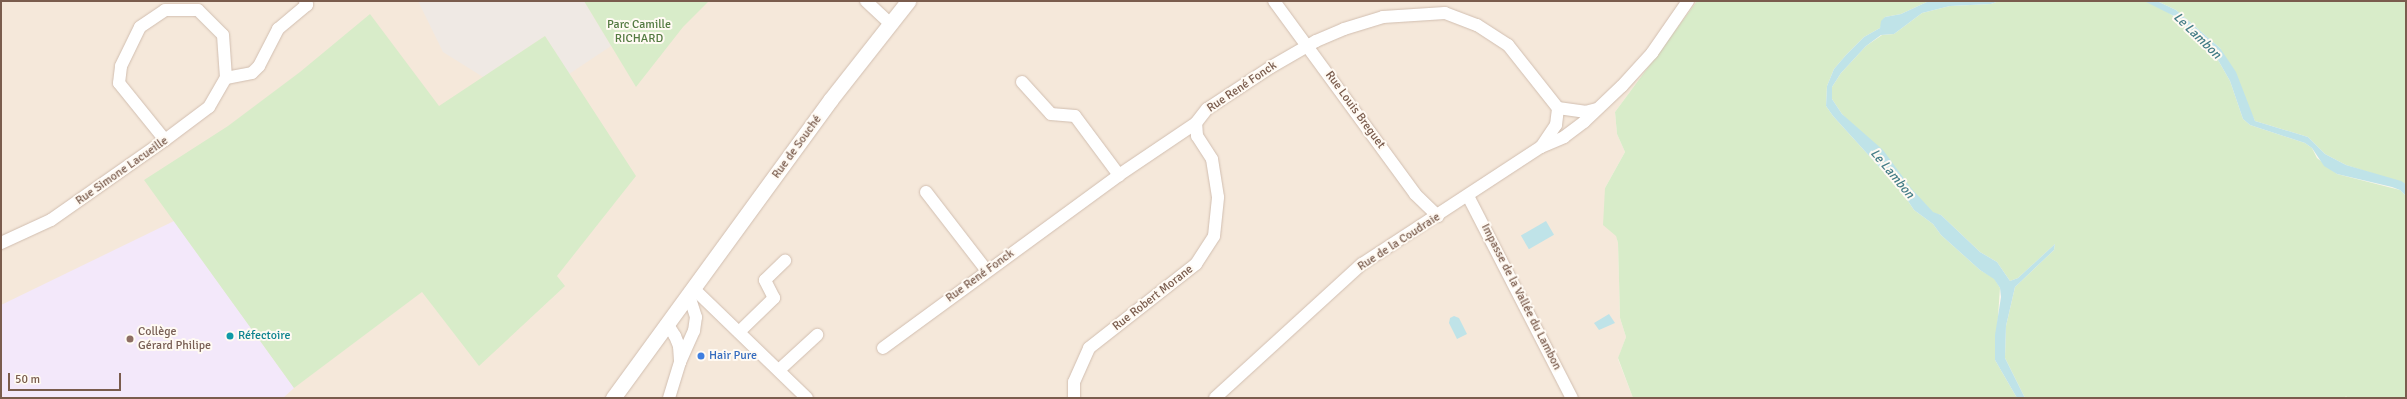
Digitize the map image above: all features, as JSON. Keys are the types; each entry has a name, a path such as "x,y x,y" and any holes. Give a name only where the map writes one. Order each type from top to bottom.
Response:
{"street":[{"path":"165,140 119,83 121,66 140,27 165,10 198,10 223,35 226,78 252,73 259,66 278,29 307,5 305,1"},
{"path":"866,1 890,23"},
{"name":"Rue de Souché","path":"613,398 668,325 831,99 908,1"},
{"name":"Rue Louis Breguet","path":"1274,1 1415,194 1438,216"},
{"name":"Rue de la Coudraie","path":"1214,398 1362,264 1438,216 1541,147 1564,137 1622,86 1652,53 1688,1"},
{"name":"Rue René Fonck","path":"883,348 1120,175 1196,123 1207,109 1271,67 1308,46 1344,29 1383,17 1444,13 1476,25 1508,45 1558,108"},
{"name":"Rue Simone Lacueille","path":"1,243 51,220 210,107 226,78"},
{"path":"1022,82 1051,114 1075,116 1120,175"},
{"path":"1558,108 1585,112 1597,109"},
{"name":"Rue de la Coudraie","path":"1541,147 1556,125 1558,108"},
{"name":"Rue Robert Morane","path":"1074,398 1074,382 1089,348 1196,264 1214,236 1218,197 1212,159 1197,136 1196,123"},
{"path":"926,192 987,271"},
{"name":"Impasse de la Vallée du Lambon","path":"1468,196 1572,398"},
{"path":"740,332 774,298 765,280 785,261"},
{"path":"692,292 740,332 807,398"},
{"path":"669,398 680,362 694,331 696,317 692,292"},
{"path":"668,325 677,341 680,362"},
{"path":"779,370 817,335"}],"shaded area":[{"path":"1,1 1697,1 1615,112 1617,134 1625,152 1605,188 1618,243 1620,318 1626,337 1618,359 1633,398 1,398"},
{"path":"418,1 584,1 611,46 569,74 545,36 483,77 443,52"},
{"name":"Collège Gérard Philipe","path":"174,221 294,388 283,398 2,398 1,305"}],"green space":[{"name":"Parc Camille RICHARD","path":"584,1 709,1 683,27 636,87"},
{"path":"1697,1 1929,1 1901,14 1885,17 1880,28 1864,37 1846,55 1834,69 1827,86 1826,106 1833,116 1902,192 1914,210 1933,224 1941,235 1980,270 1994,278 2000,288 1995,360 2017,398 1633,398 1618,358 1626,337 1620,318 1618,243 1616,236 1603,225 1605,188 1625,152 1617,134 1615,112"},
{"path":"1999,1 2144,1 2153,3 2172,15 2214,53 2230,81 2243,119 2250,125 2305,143 2312,148 2317,158 2337,174 2400,190 2406,196 2406,398 2347,398 2346,396 2345,398 2025,398 2005,358 2006,326 2015,287 2054,250 2055,244 2018,278 2010,281 1997,262 1980,252 1941,215 1933,213 1842,114 1832,99 1832,87 1841,73 1866,46 1882,35 1894,34 1922,13 1950,6 1991,4"},
{"path":"2157,1 2406,1 2406,184 2346,165 2325,154 2308,137 2255,121 2220,48 2176,10"},
{"path":"370,14 439,106 545,36 636,176 557,276 565,286 479,366 422,292 294,388 144,180 228,126 300,72"}],"water":[{"name":"Le Lambon","path":"1929,1 1999,1 1991,4 1950,6 1922,13 1894,34 1881,35 1866,46 1841,73 1832,87 1832,99 1842,114 1883,150 1911,188 1933,212 1941,215 1980,252 1997,262 2010,281 2018,278 2055,244 2054,250 2015,287 2006,326 2005,358 2025,398 2017,398 1995,360 1995,335 2001,297 2000,288 1994,279 1980,270 1941,235 1933,224 1914,210 1902,192 1833,116 1826,106 1827,86 1834,69 1846,55 1864,37 1880,28 1881,21 1885,17 1901,14"},
{"name":"Le Lambon","path":"2144,1 2157,1 2176,10 2220,48 2236,72 2255,121 2308,137 2325,154 2346,165 2401,181 2406,184 2406,196 2400,190 2392,187 2337,174 2324,166 2312,148 2305,143 2250,125 2243,119 2230,81 2214,53 2172,15"},
{"path":"1546,221 1554,235 1529,249 1521,236"},
{"path":"1609,314 1615,323 1599,330 1594,323"},
{"path":"1454,316 1459,318 1467,334 1457,339 1449,323 1450,318"}],"place":[{"name":"Réfectoire","path":"230,336"},
{"name":"Collège Gérard Philipe","path":"130,339"},
{"name":"Hair Pure","path":"701,356"}]}
